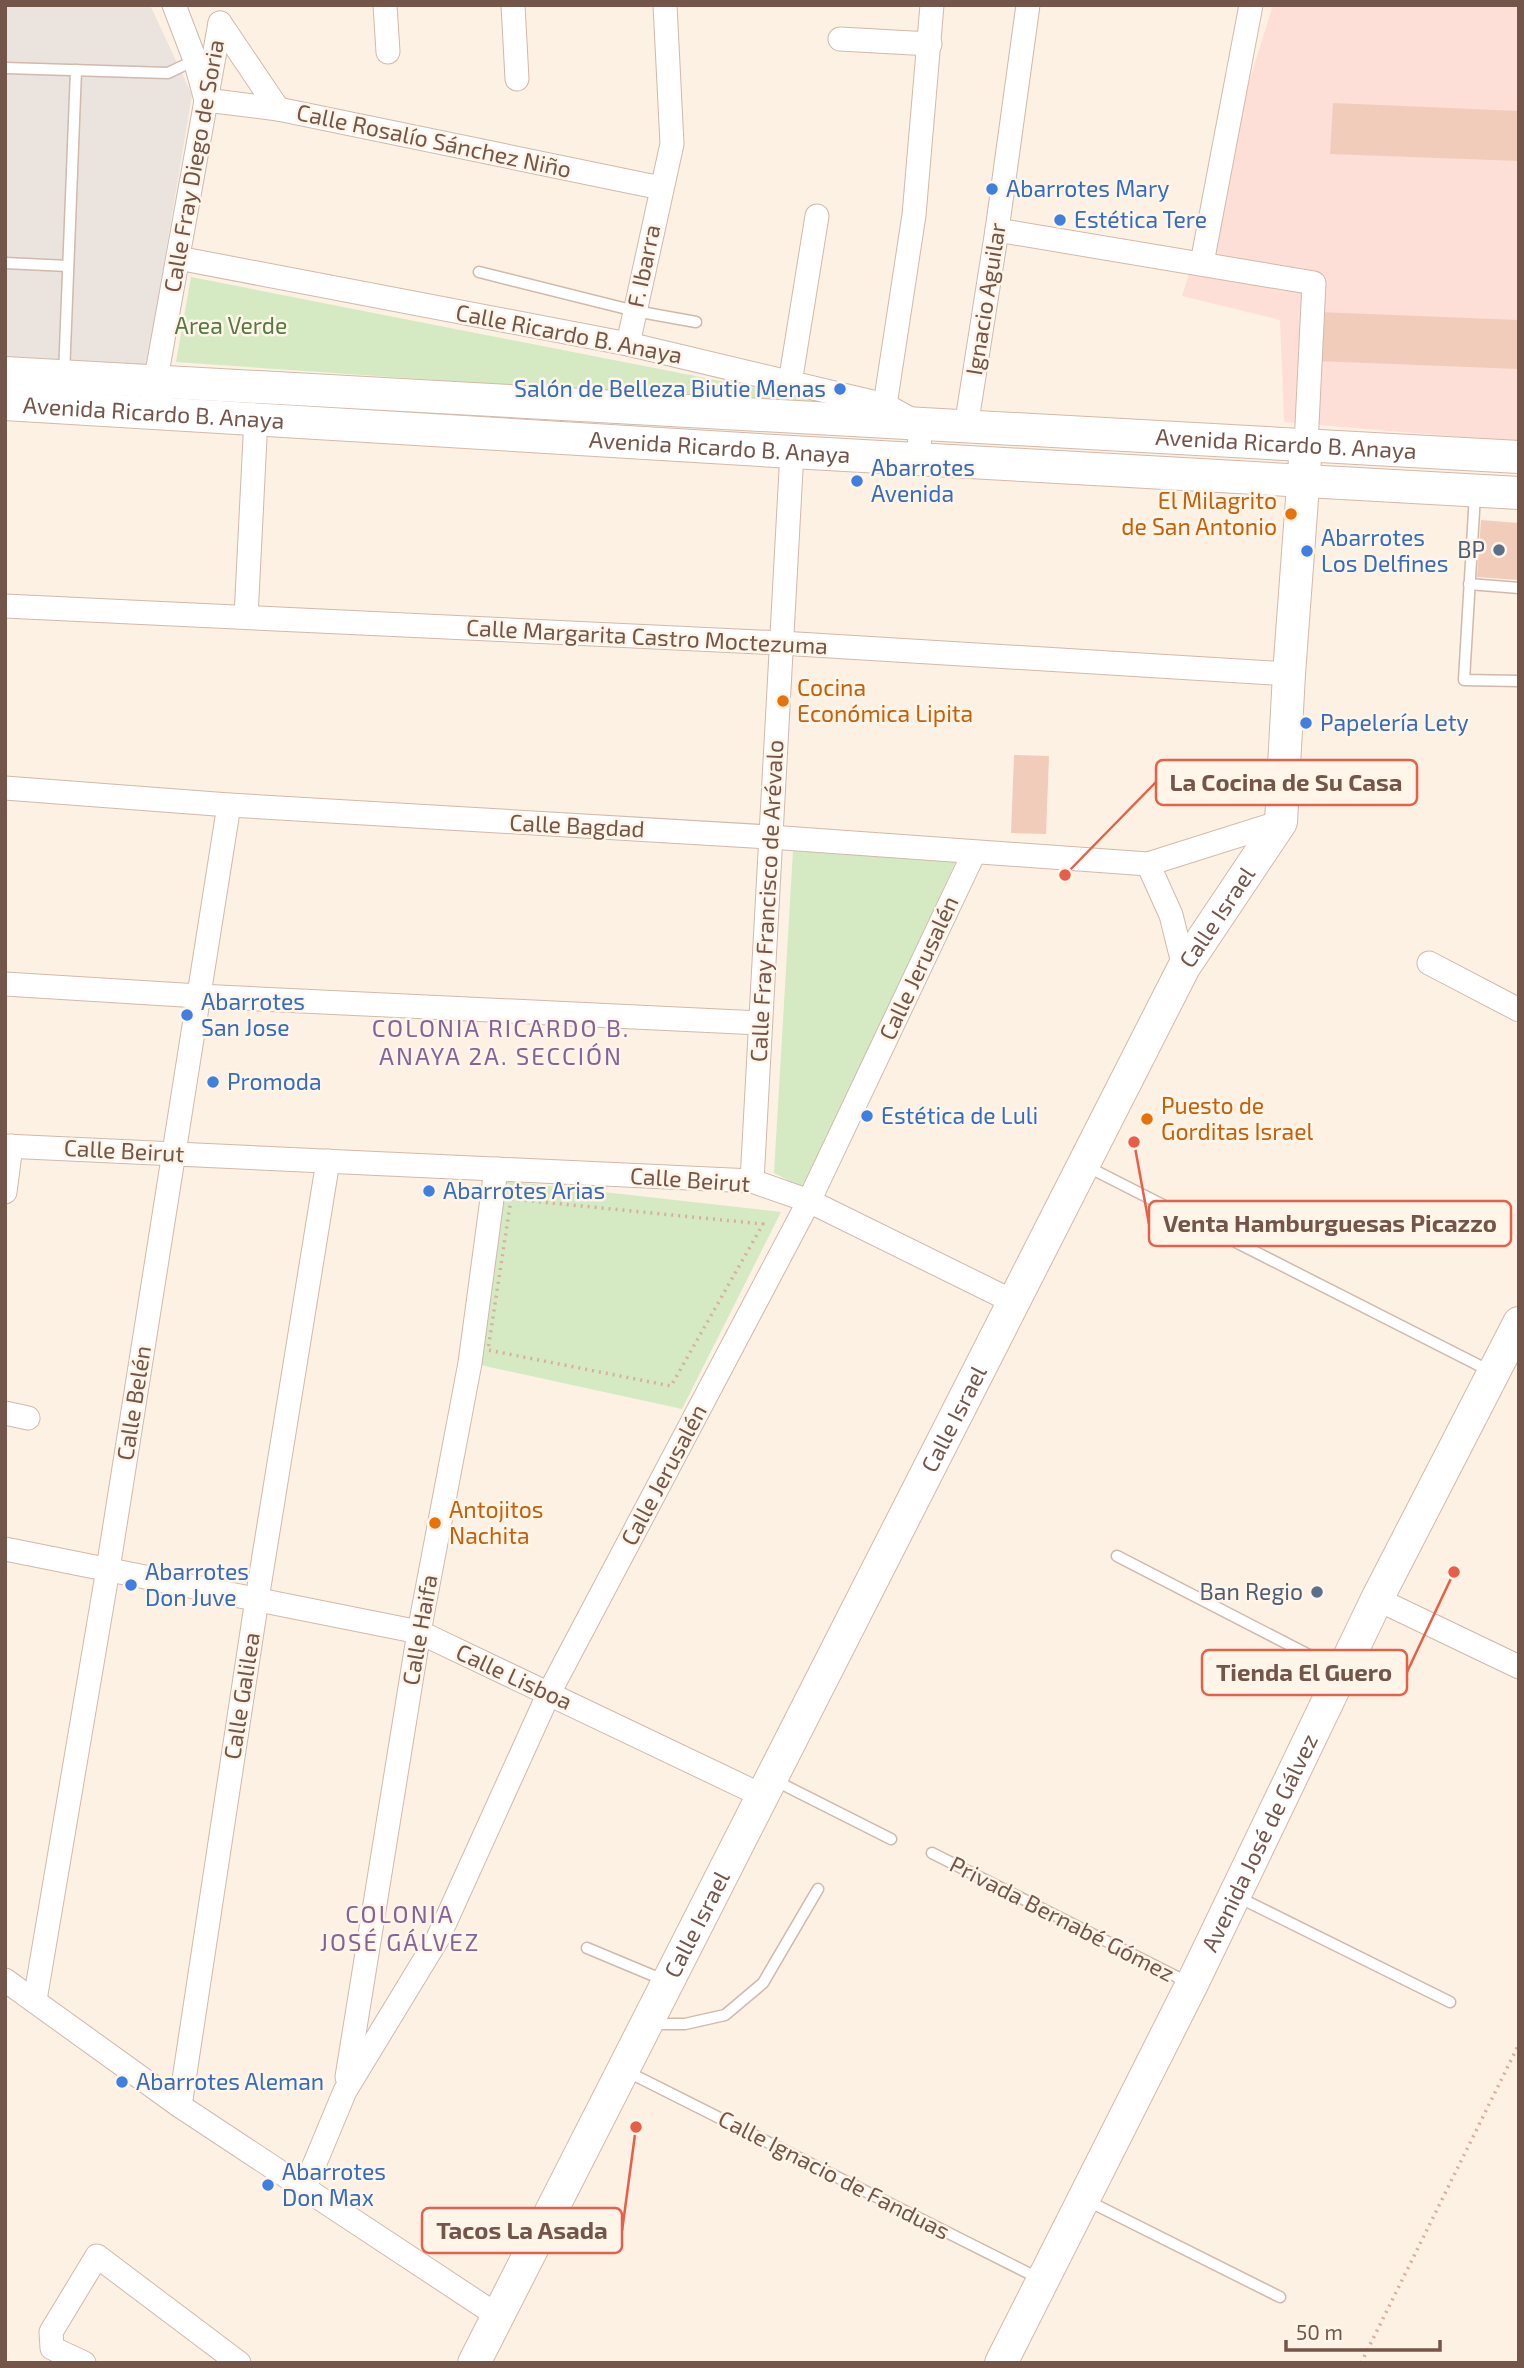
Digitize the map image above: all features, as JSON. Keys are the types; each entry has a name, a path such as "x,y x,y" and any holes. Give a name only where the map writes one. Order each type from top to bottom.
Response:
{"main road":[{"name":"Avenida Ricardo B. Anaya","path":"5,373 1519,457"},
{"name":"Avenida Ricardo B. Anaya","path":"5,404 1519,493"},
{"path":"1281,822 1306,445"},
{"name":"Calle Israel","path":"474,2363 1184,967 1281,822"},
{"name":"Avenida José de Gálvez","path":"1001,2363 1192,1984 1377,1600 1519,1323"}],"street":[{"path":"174,5 195,60 206,100"},
{"path":"384,5 387,52"},
{"path":"513,5 517,79"},
{"name":"F. Ibarra","path":"628,344 672,144 665,5"},
{"path":"885,405 914,215 932,5"},
{"name":"Ignacio Aguilar","path":"966,427 1028,5"},
{"path":"1202,263 1251,5"},
{"name":"Calle Fray Diego de Soria","path":"150,412 220,23 278,109"},
{"path":"840,39 930,44"},
{"name":"Calle Rosalío Sánchez Niño","path":"206,100 278,109 661,188"},
{"path":"790,383 817,216"},
{"path":"997,230 1314,283 1306,445"},
{"name":"Calle Ricardo B. Anaya","path":"178,258 628,344 885,405 921,425"},
{"path":"246,617 256,418"},
{"path":"918,458 921,425"},
{"name":"Calle Fray Francisco de Arévalo","path":"751,1181 792,452"},
{"name":"Calle Margarita Castro Moctezuma","path":"5,606 781,643 1289,674"},
{"name":"Calle Bagdad","path":"5,788 229,805 770,837 1148,864 1281,822"},
{"name":"Calle Belén","path":"35,2000 108,1569 229,805"},
{"name":"Calle Jerusalén","path":"345,2091 438,1938 549,1693 809,1201 974,853"},
{"path":"1148,864 1171,915 1184,967"},
{"path":"1429,963 1519,1010"},
{"path":"5,984 760,1023"},
{"path":"5,1192 8,1146"},
{"name":"Calle Beirut","path":"8,1146 751,1181 809,1201 1014,1302"},
{"name":"Calle Galilea","path":"180,2106 257,1599 328,1161"},
{"name":"Calle Haifa","path":"345,2091 419,1632 470,1363 496,1169"},
{"path":"5,1413 28,1418"},
{"name":"Calle Lisboa","path":"5,1549 419,1632 549,1693 767,1788"},
{"path":"1377,1600 1519,1667"},
{"path":"5,1980 180,2106 498,2316"},
{"path":"304,2187 345,2091"},
{"path":"84,2363 52,2348 51,2332 97,2256 239,2363"}],"lane":[{"path":"5,68 169,73 195,60"},
{"path":"64,376 76,70"},
{"path":"5,263 68,266"},
{"path":"479,272 635,311 696,322"},
{"path":"1475,491 1464,680 1519,681"},
{"path":"1469,584 1519,588"},
{"path":"1084,1165 1494,1373"},
{"path":"1117,1556 1343,1672"},
{"path":"767,1788 891,1839"},
{"name":"Privada Bernabé Gómez","path":"932,1853 1192,1984"},
{"path":"647,2024 685,2024 725,2015 763,1983 818,1889"},
{"path":"1234,1894 1450,2002"},
{"path":"587,1948 668,1982"},
{"name":"Calle Ignacio de Fanduas","path":"624,2069 1043,2281"},
{"path":"1085,2199 1280,2297"}],"path":[{"path":"511,1199 551,1202 763,1224 671,1385 488,1350 511,1199"},
{"path":"1361,2363 1519,2044"}],"shaded area":[{"path":"5,5 150,5 192,95 147,365 5,357"},
{"path":"1273,5 1519,5 1519,442 1284,422 1280,320 1182,296"}],"green space":[{"name":"Area Verde","path":"191,277 868,410 176,362"},
{"path":"793,851 956,861 805,1189 774,1173"},
{"path":"497,1180 781,1212 682,1409 471,1363"}],"building":[{"path":"1333,103 1519,111 1519,161 1330,154"},
{"path":"1319,312 1519,320 1518,369 1317,361"},
{"name":"BP","path":"1481,520 1519,523 1519,580 1477,577"},
{"path":"1014,755 1049,756 1046,834 1011,833"}],"place":[{"name":"Abarrotes Mary","path":"992,189"},
{"name":"Estética Tere","path":"1060,220"},
{"name":"Salón de Belleza Biutie Menas","path":"840,389"},
{"name":"Abarrotes Avenida","path":"857,481"},
{"name":"El Milagrito de San Antonio","path":"1291,514"},
{"name":"BP","path":"1499,550"},
{"name":"Abarrotes Los Delfines","path":"1307,551"},
{"name":"Cocina Económica Lipita","path":"783,701"},
{"name":"Papelería Lety","path":"1306,723"},
{"name":"La Cocina de Su Casa","path":"1065,875"},
{"name":"Abarrotes San Jose","path":"187,1015"},
{"name":"Promoda","path":"213,1082"},
{"name":"Estética de Luli","path":"867,1116"},
{"name":"Puesto de Gorditas Israel","path":"1147,1119"},
{"name":"Venta Hamburguesas Picazzo","path":"1134,1142"},
{"name":"Abarrotes Arias","path":"429,1191"},
{"name":"Antojitos Nachita","path":"435,1523"},
{"name":"Tienda El Guero","path":"1454,1572"},
{"name":"Abarrotes Don Juve","path":"131,1585"},
{"name":"Ban Regio","path":"1317,1592"},
{"name":"Abarrotes Aleman","path":"122,2082"},
{"name":"Tacos La Asada","path":"636,2127"},
{"name":"Abarrotes Don Max","path":"268,2185"}],"district":[{"name":"COLONIA RICARDO B. ANAYA 2A. SECCIÓN","path":"501,1043"},
{"name":"COLONIA JOSÉ GÁLVEZ","path":"400,1929"}]}
